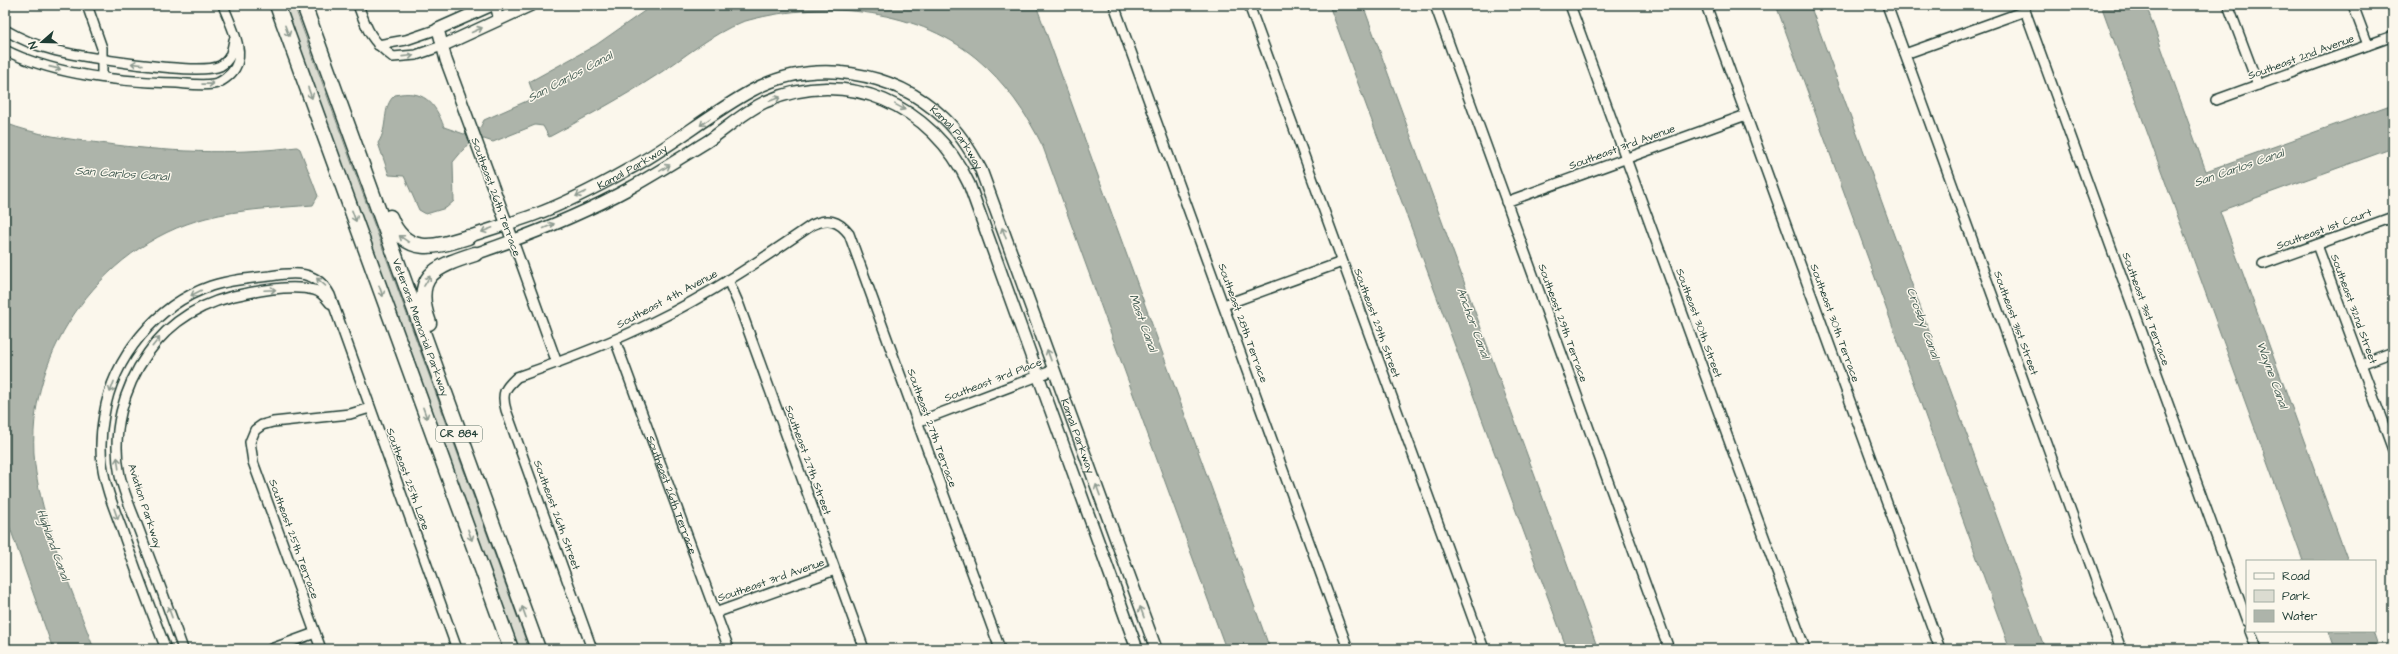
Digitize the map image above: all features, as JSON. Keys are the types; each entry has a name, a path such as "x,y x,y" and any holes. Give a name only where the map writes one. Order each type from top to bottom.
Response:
{"highway":[{"name":"CR 884","path":"277,5 511,649"},
{"name":"Veterans Memorial Parkway","path":"304,5 538,649"},
{"path":"311,5 322,28 397,233 413,244 423,246 452,242 468,237"},
{"path":"475,254 444,264 434,271 426,280 422,292 424,311 478,457 480,491"}],"street":[{"path":"87,5 103,59 102,77"},
{"path":"5,50 39,64 102,77 169,83 214,84 235,68 239,54 223,5"},
{"path":"358,5 368,33 378,45 393,57 416,55 442,46 531,5"},
{"path":"378,45 406,40 438,29 494,5 499,20"},
{"name":"Southeast 28th Terrace","path":"1114,5 1348,649"},
{"name":"Southeast 29th Street","path":"1249,5 1484,649"},
{"name":"Southeast 29th Terrace","path":"1435,5 1669,649"},
{"name":"Southeast 30th Street","path":"1570,5 1805,649"},
{"name":"Southeast 30th Terrace","path":"1706,5 1940,649"},
{"name":"Southeast 31st Street","path":"1887,5 2121,649"},
{"path":"2228,5 2258,85"},
{"path":"2354,5 2368,45"},
{"path":"1905,54 2024,8"},
{"name":"Southeast 31st Terrace","path":"2024,8 2246,619"},
{"name":"Southeast 26th Terrace","path":"438,29 442,46 474,137 557,363"},
{"path":"5,30 51,49 103,59 168,66 213,68 227,61 232,50 234,37"},
{"name":"Southeast 2nd Avenue","path":"2216,100 2393,36"},
{"name":"Kamal Parkway","path":"468,237 506,223 534,215 631,169 691,131 737,99 766,84 793,76 815,72 845,73 875,79 904,90 932,108 955,130 970,149 981,170 1156,649"},
{"name":"Kamal Parkway","path":"475,254 513,241 589,209 630,188 702,144 752,109 778,97 824,89 856,91 872,95 901,108 928,126 948,148 969,184 1136,649"},
{"name":"Southeast 3rd Avenue","path":"1506,202 1746,115"},
{"name":"Southeast 1st Court","path":"2263,264 2393,217"},
{"name":"Southeast 4th Avenue","path":"505,388 517,377 616,340 692,302 812,225 821,221 834,221"},
{"name":"Southeast 27th Terrace","path":"834,221 843,226 849,234 1000,649"},
{"name":"Southeast 32nd Street","path":"2317,245 2393,450"},
{"path":"1224,306 1342,262"},
{"path":"166,649 106,485 102,468 101,446 104,415 110,390 122,364 146,329 167,310 201,290 232,281 275,275 307,275 316,278 326,287 338,317"},
{"name":"Southeast 27th Street","path":"728,280 739,305 864,649"},
{"name":"Aviation Parkway","path":"183,649 120,477 117,436 121,411 132,379 151,348 164,332 188,314 219,299 261,291 315,290 326,297 338,317"},
{"name":"Southeast 25th Lane","path":"338,317 457,649"},
{"name":"Southeast 26th Terrace","path":"616,340 729,649"},
{"path":"2361,364 2393,352"},
{"name":"Southeast 3rd Place","path":"917,422 1054,370"},
{"name":"Southeast 26th Street","path":"505,388 503,399 506,410 592,649"},
{"name":"Southeast 25th Terrace","path":"321,649 253,462 250,447 252,436 258,427 267,423 350,414 370,408"},
{"name":"Southeast 3rd Avenue","path":"715,612 835,570"},
{"path":"2250,632 2257,649"},
{"path":"271,649 316,633"}],"green space":[{"path":"285,5 294,5 529,649 518,649"}],"water":[{"path":"653,5 1036,5 1270,649 1226,649 1043,147 1030,123 1006,88 987,67 951,41 923,27 894,18 864,12 832,10 801,11 771,15 742,22 719,33 631,92 549,137 543,126 535,125 493,142 484,139 468,144 453,162 454,201 446,208 426,214 419,210 404,176 389,175 378,143 383,130 388,105 395,95 413,94 427,99 432,104 444,127 464,134 480,128 484,120 529,100 533,93 529,82 596,45"},
{"name":"Anchor Canal","path":"1329,5 1363,5 1598,649 1567,649"},
{"name":"Crosby Canal","path":"1776,5 1810,5 2045,649 2010,649"},
{"path":"2101,5 2146,5 2206,171 2393,104 2393,148 2220,211 2348,560 2303,560"},
{"path":"5,123 28,131 52,136 149,149 223,152 297,147 300,149 318,196 313,205 259,209 219,215 167,232 131,254 100,281 74,314 54,350 40,390 34,431 36,473 46,518 53,540 94,649 53,649 5,514"},
{"path":"2329,632 2373,632 2379,649 2335,649"}],"water label":[{"name":"San Carlos Canal","path":"570,77"},
{"name":"San Carlos Canal","path":"2239,168"},
{"name":"San Carlos Canal","path":"122,174"},
{"name":"Mast Canal","path":"1143,323"},
{"name":"Wayne Canal","path":"2272,375"},
{"name":"Highland Canal","path":"53,545"}]}
